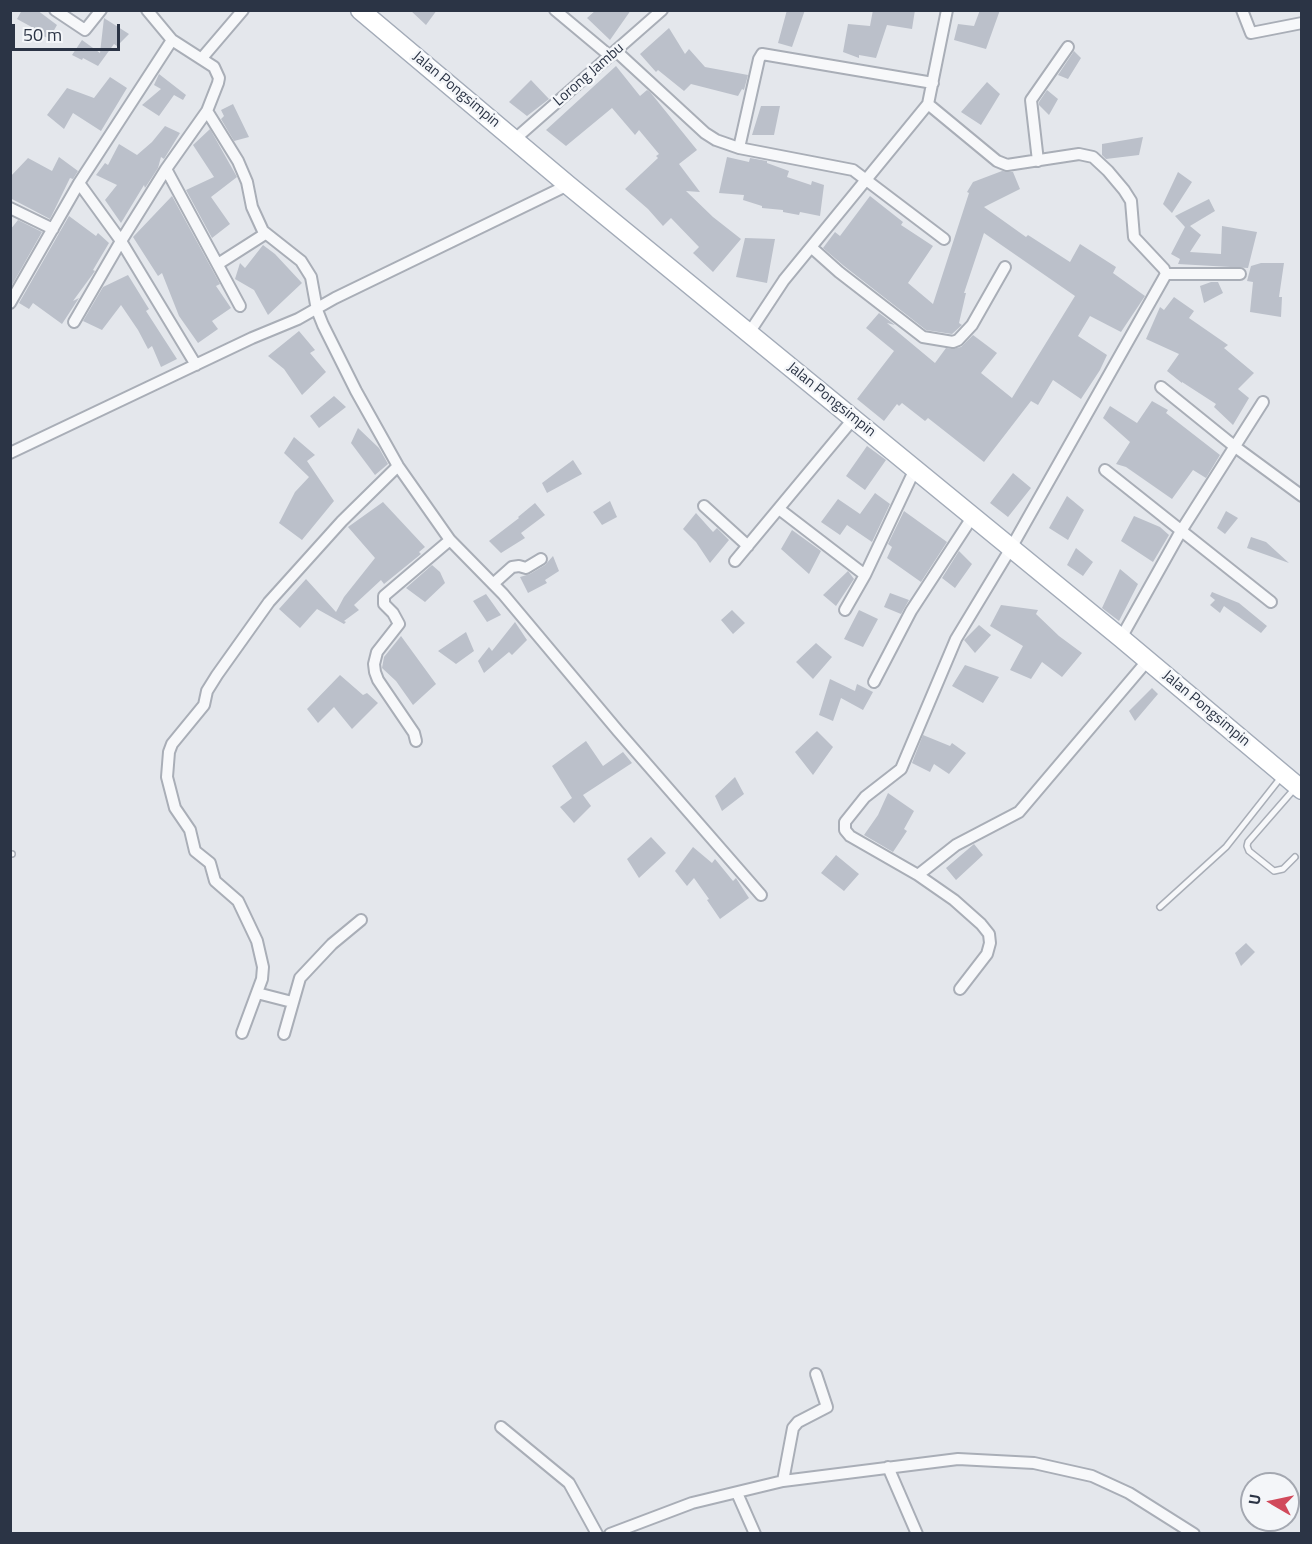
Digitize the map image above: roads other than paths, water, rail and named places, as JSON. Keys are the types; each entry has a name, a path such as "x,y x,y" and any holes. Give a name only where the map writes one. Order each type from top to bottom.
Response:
{"main road":[{"name":"Jalan Pongsimpin","path":"360,10 568,185 1296,783"}],"street":[{"path":"55,10 85,30 101,10"},
{"path":"74,322 166,169 207,111 219,78 214,68 202,58 172,40 147,10"},
{"path":"202,58 243,10"},
{"path":"555,10 613,53 716,140 739,148 853,170 944,239"},
{"name":"Lorong Jambu","path":"515,139 662,10"},
{"path":"749,333 784,280 928,104 947,10"},
{"path":"1242,10 1251,33 1302,23"},
{"path":"10,303 79,183 172,40"},
{"path":"1038,161 1031,100 1068,48"},
{"path":"739,148 762,54 768,53 933,83"},
{"path":"928,104 1002,163 1013,165 1084,154 1093,157 1120,183 1130,199 1135,240 1164,269 1166,274"},
{"path":"207,111 238,161 247,183 252,207 265,234 301,261 311,276 316,310 356,391 398,466 450,540 493,584 761,895"},
{"path":"166,169 240,306"},
{"path":"79,183 121,241 196,365"},
{"path":"10,453 316,310 335,298 568,185"},
{"path":"10,208 53,229"},
{"path":"218,264 265,234"},
{"path":"811,247 922,337 953,342 958,340 972,325 1005,267"},
{"path":"1166,274 1239,274"},
{"path":"960,988 987,954 990,944 988,934 981,924 954,900 918,875 850,836 845,830 845,822 865,796 901,769 956,639 1011,548 1166,274"},
{"path":"1161,387 1234,446 1302,496"},
{"path":"1121,638 1181,531 1263,402"},
{"path":"735,561 854,418"},
{"path":"242,1033 262,979 263,967 257,941 238,901 215,881 210,863 195,851 190,830 175,808 166,777 169,752 172,744 204,705 207,691 217,675 269,602 342,521 398,466"},
{"path":"845,610 865,575 915,469"},
{"path":"1104,470 1271,602"},
{"path":"704,506 748,546"},
{"path":"779,509 865,575"},
{"path":"874,682 911,611 973,516"},
{"path":"416,741 414,733 375,672 377,652 399,624 384,604 384,596 450,540"},
{"path":"493,584 512,567 526,568 541,559"},
{"path":"918,875 956,845 1019,812 1149,660"},
{"path":"284,1034 300,978 332,944 361,920"},
{"path":"257,993 292,1002"},
{"path":"783,1481 794,1428 798,1422 827,1407 816,1374"},
{"path":"501,1427 569,1483 597,1533"},
{"path":"613,1533 692,1503 783,1481 969,1459 1034,1463 1092,1476 1114,1485 1194,1533"},
{"path":"888,1467 917,1533"},
{"path":"737,1493 755,1533"}],"lane":[{"path":"1295,857 1283,869 1274,872 1249,852 1247,846 1296,783"},
{"path":"1160,907 1296,783"}]}
